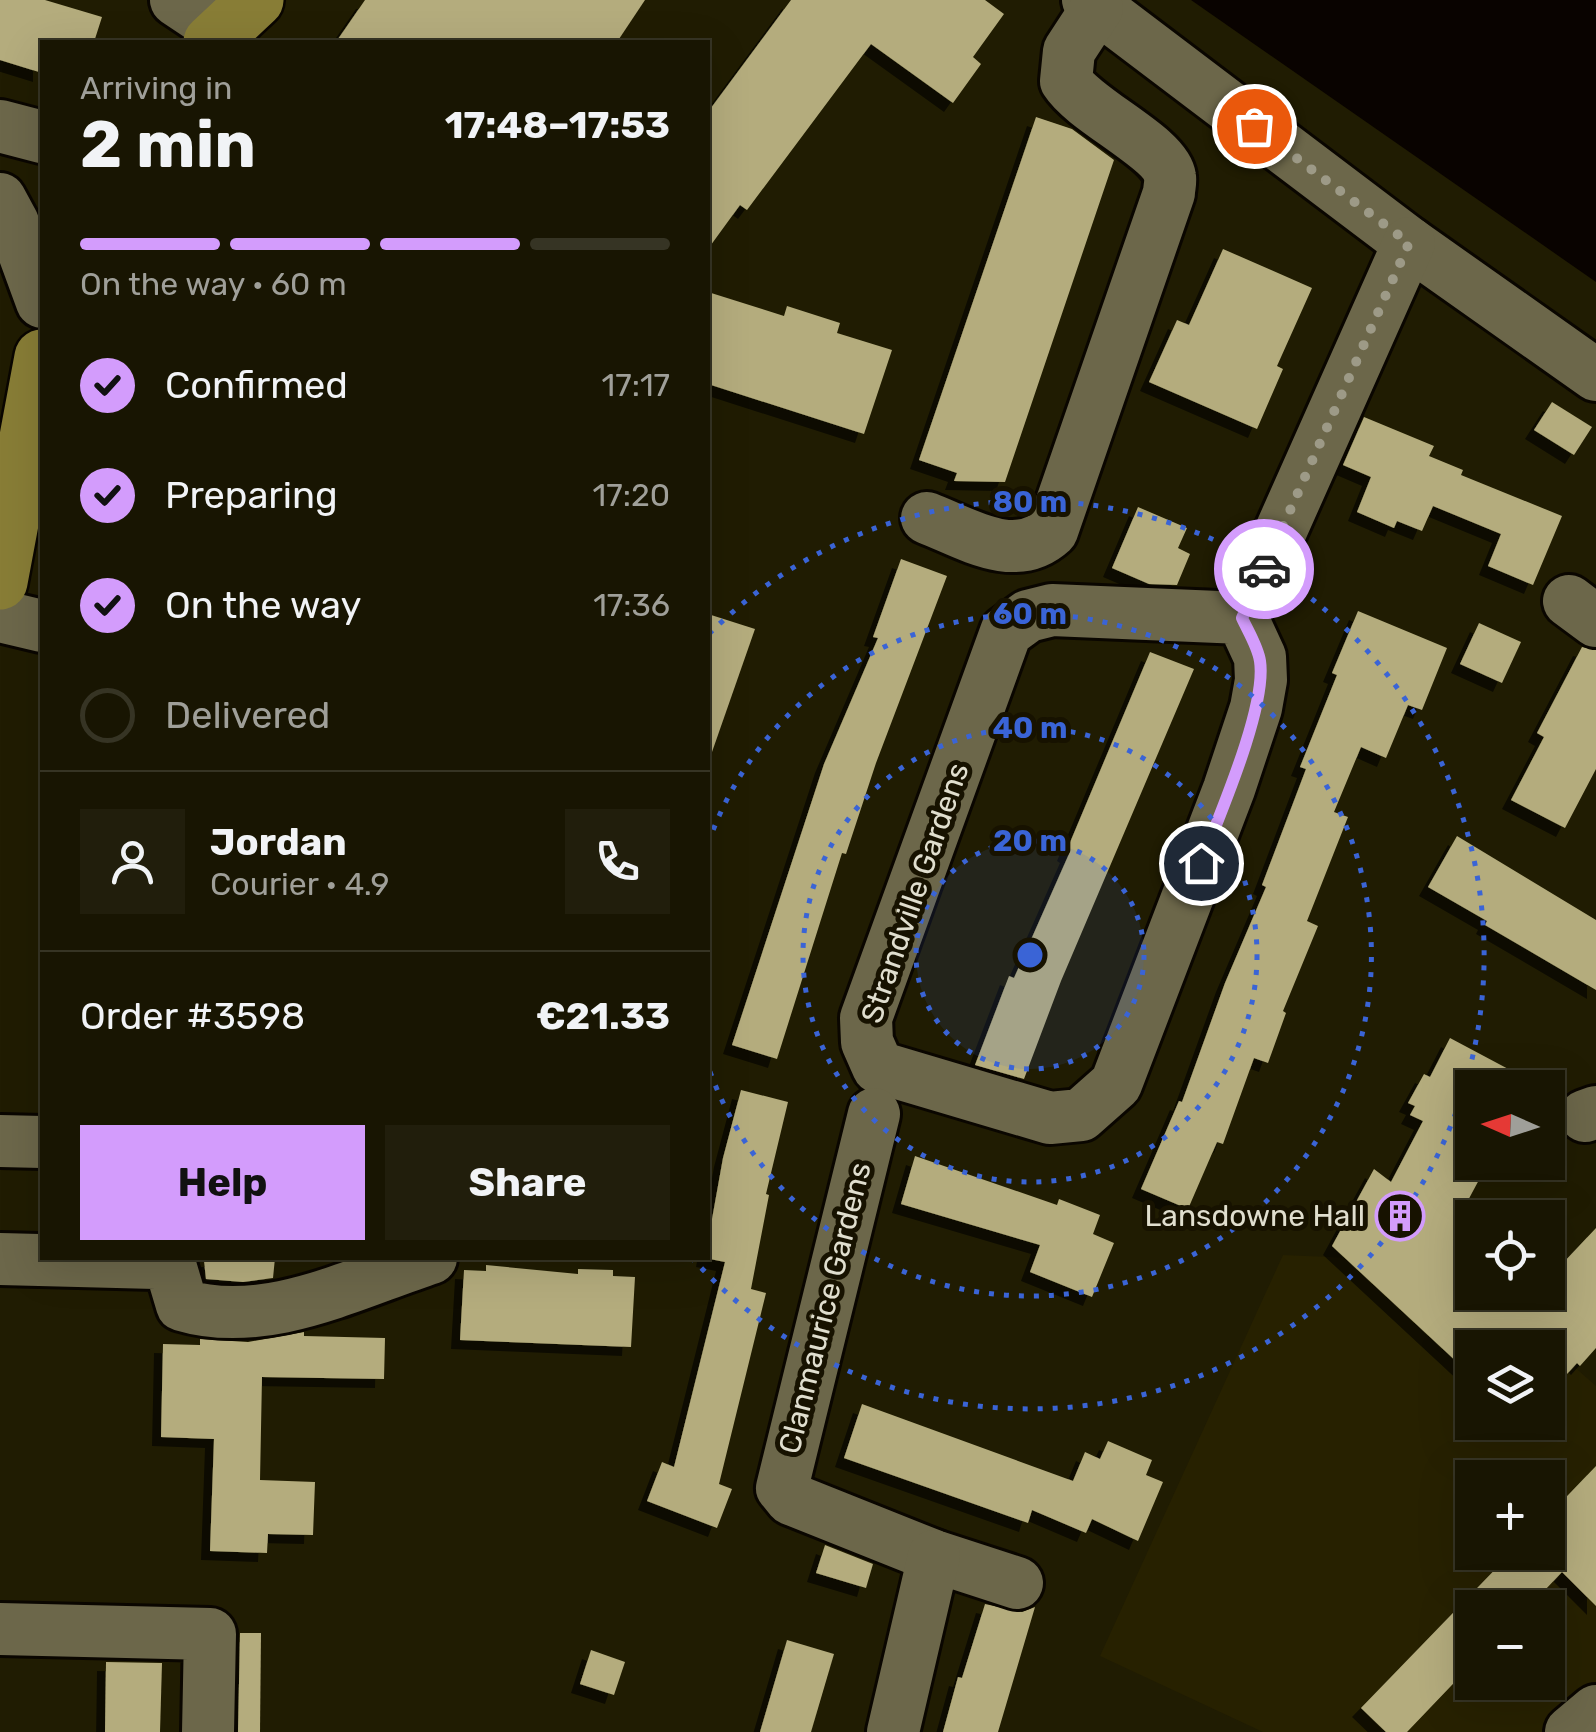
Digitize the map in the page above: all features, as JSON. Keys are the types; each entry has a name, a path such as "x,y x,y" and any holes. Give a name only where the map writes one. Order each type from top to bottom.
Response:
{"main road":[{"path":"0,582 40,367"}],"street":[{"path":"176,0 229,24"},
{"path":"927,518 1000,546 1022,548 1040,542 1052,532 1169,193 1170,177 1158,156 1082,101 1066,81 1068,51 1092,4 1409,243 1596,375"},
{"path":"0,126 40,136"},
{"path":"0,199 40,297"},
{"path":"1242,618 1409,243"},
{"name":"Strandville Gardens","path":"1052,610 1242,618 1260,657 1262,680 1256,708 1116,1084 1081,1115 1050,1118 878,1066 867,1042 866,1018 1006,632 1028,616 1052,610"},
{"path":"0,616 40,626"},
{"name":"Clanmaurice Gardens","path":"874,1114 782,1488 791,1499 934,1556 1017,1583"},
{"path":"0,1140 40,1142"},
{"path":"0,1259 156,1263 171,1268 182,1305 198,1310 272,1311 425,1260"},
{"path":"893,1732 934,1556"},
{"path":"0,1628 210,1634 208,1732"},
{"path":"1571,1732 1596,1710"}],"shaded area":[{"path":"1191,0 1596,0 1596,282"},
{"path":"1283,1255 1353,1258 1455,1304 1455,1310 1467,1310 1511,1330 1455,1330 1455,1440 1565,1440 1565,1359 1596,1386 1596,1732 1263,1732 1100,1656"}],"building":[{"path":"0,0 45,0 102,17 95,40 40,40 40,72 0,60"},
{"path":"365,0 645,0 618,40 337,40"},
{"path":"791,0 985,0 1004,14 973,57 981,64 953,103 871,44 747,210 740,205 710,246 710,109"},
{"path":"1036,117 1072,129 1114,160 1005,482 954,481 957,473 919,460"},
{"path":"1223,249 1312,288 1277,366 1283,369 1257,429 1149,382 1177,320 1189,325"},
{"path":"710,293 784,316 787,306 840,323 837,333 892,350 864,434 710,385"},
{"path":"1552,402 1592,427 1574,455 1534,430"},
{"path":"1364,417 1434,446 1429,456 1463,470 1461,475 1562,516 1533,585 1488,566 1501,534 1433,506 1422,531 1397,521 1394,528 1357,512 1371,477 1343,465"},
{"path":"1138,507 1187,528 1178,548 1190,554 1177,585 1149,584 1112,568"},
{"path":"901,559 947,576 846,854 842,853 777,1059 732,1045 824,764 878,638 873,637"},
{"path":"1358,611 1447,648 1422,710 1408,705 1386,758 1361,747 1334,812 1348,817 1307,921 1318,926 1283,1011 1286,1013 1268,1063 1254,1058 1223,1144 1217,1142 1188,1209 1141,1189 1179,1101 1182,1102 1225,983 1266,887 1262,885 1306,769 1300,767"},
{"path":"710,615 755,629 710,752"},
{"path":"1479,623 1521,642 1502,683 1460,664"},
{"path":"1582,647 1596,650 1596,769 1565,828 1511,800 1544,737 1537,733"},
{"path":"1150,652 1194,669 1061,981 1024,1079 975,1065 1009,976 1014,978 1069,854 1066,852"},
{"path":"1457,836 1596,920 1596,990 1428,887"},
{"name":"Lansdowne Hall","path":"1450,1038 1510,1070 1455,1070 1455,1180 1479,1180 1468,1200 1455,1200 1455,1310 1565,1310 1565,1261 1596,1228 1596,1348 1565,1376 1565,1330 1455,1330 1455,1360 1332,1246 1374,1169 1391,1182 1423,1121 1410,1115 1415,1106 1408,1103 1424,1074 1430,1077"},
{"path":"741,1090 788,1102 766,1194 769,1195 751,1289 766,1293 719,1484 732,1489 717,1528 647,1501 662,1462 674,1467 725,1262 710,1259 710,1230"},
{"path":"915,1156 1057,1205 1059,1199 1100,1215 1093,1234 1114,1243 1092,1297 1030,1272 1040,1245 901,1204"},
{"path":"275,1260 273,1278 243,1282 206,1279 204,1261"},
{"path":"486,1265 578,1274 578,1269 613,1270 613,1276 635,1277 631,1347 460,1340 464,1270 486,1271"},
{"path":"304,1332 304,1336 385,1338 384,1379 262,1377 260,1480 315,1482 313,1535 268,1534 267,1553 210,1551 214,1439 161,1437 163,1344 200,1345 200,1339 248,1342"},
{"path":"862,1404 1073,1481 1085,1452 1100,1459 1108,1441 1152,1460 1146,1475 1163,1482 1138,1541 1092,1519 1086,1533 1032,1510 1028,1523 844,1458"},
{"path":"1596,1466 1596,1606 1562,1572 1545,1590 1475,1590 1495,1570 1565,1570 1565,1498"},
{"path":"825,1545 873,1564 866,1588 816,1573"},
{"path":"985,1604 1022,1612 1035,1607 998,1732 943,1732 958,1677 962,1678"},
{"path":"1455,1611 1455,1682 1407,1732 1386,1732 1361,1708"},
{"path":"240,1633 261,1633 260,1732 238,1732"},
{"path":"787,1640 834,1654 811,1732 760,1732"},
{"path":"591,1650 625,1662 614,1695 580,1684"},
{"path":"106,1662 162,1663 160,1732 105,1732"}],"way so far":[{"path":"1254,126 1409,243 1264,569"}],"place":[{"name":"Lansdowne Hall","path":"1400,1216"}],"route":[{"path":"1201,863 1256,708 1262,680 1260,657 1242,618 1264,569"}]}
